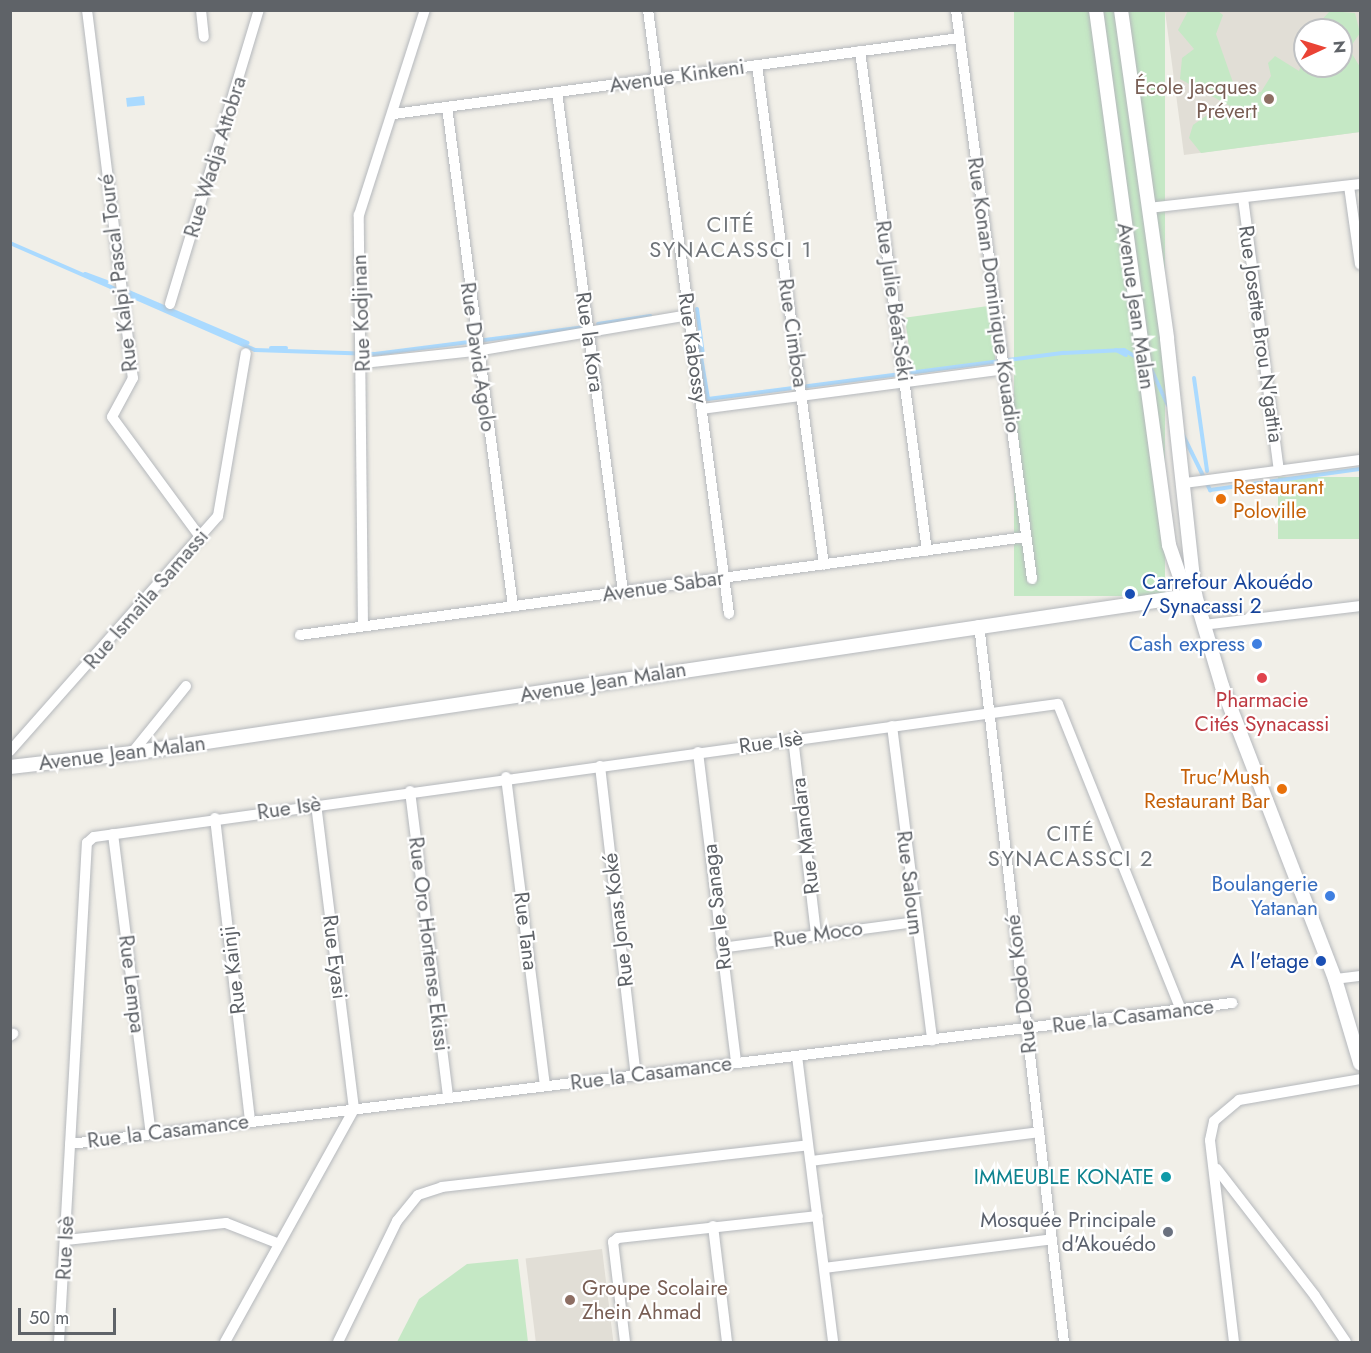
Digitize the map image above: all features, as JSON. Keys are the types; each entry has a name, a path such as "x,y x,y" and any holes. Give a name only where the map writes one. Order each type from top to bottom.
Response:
{"main road":[{"name":"Avenue Jean Malan","path":"1096,10 1169,545 1182,582 1195,595"},
{"name":"Avenue Jean Malan","path":"1121,10 1185,483 1195,595"},
{"name":"Avenue Jean Malan","path":"10,767 132,753 979,625 1195,595"},
{"path":"1195,595 1203,625 1302,900 1335,979 1360,1063"}],"street":[{"name":"Rue Kalpi Pascal Touré","path":"87,10 133,378 112,417 201,538"},
{"path":"201,10 204,37"},
{"name":"Rue Wadja Attobra","path":"170,304 259,10"},
{"name":"Rue Kodjinan","path":"363,626 363,363 359,215 394,114 425,10"},
{"name":"Rue Kabossy","path":"648,10 729,614"},
{"name":"Rue Konan Dominique Kouadio","path":"956,10 1032,579"},
{"name":"Avenue Kinkeni","path":"394,114 959,38"},
{"name":"Rue Julie Béat-Séki","path":"860,51 927,551"},
{"name":"Rue Cimboa","path":"757,65 824,565"},
{"name":"Rue la Kora","path":"557,92 623,592"},
{"name":"Rue David Agolo","path":"447,107 476,351 513,606"},
{"path":"1149,208 1360,184"},
{"path":"1349,186 1360,264"},
{"name":"Rue Josette Brou N'gattia","path":"1243,198 1279,471"},
{"path":"363,363 476,351 689,315"},
{"name":"Rue Ismaïla Samassi","path":"10,751 201,538 218,516 246,353"},
{"path":"702,409 1004,369"},
{"path":"1185,483 1360,460"},
{"name":"Avenue Sabar","path":"300,635 1026,537"},
{"path":"1203,625 1360,606"},
{"name":"Rue Dodo Koné","path":"979,625 1064,1342"},
{"path":"132,753 186,686"},
{"name":"Rue Isè","path":"58,1342 66,1240 87,843 94,837 507,777 1058,704 1181,1010"},
{"name":"Rue Saloum","path":"892,726 915,922 932,1040"},
{"name":"Rue Mandara","path":"794,738 816,934"},
{"name":"Rue le Sanaga","path":"699,752 736,1063"},
{"name":"Rue Jonas Koké","path":"600,766 636,1075"},
{"name":"Rue Tana","path":"507,777 545,1085"},
{"name":"Rue Oro Hortense Ekissi","path":"410,791 448,1096"},
{"name":"Rue Eyasi","path":"316,805 354,1109"},
{"name":"Rue Kainji","path":"215,818 250,1121"},
{"name":"Rue Lempa","path":"113,834 151,1133"},
{"name":"Rue Moco","path":"721,948 915,922"},
{"path":"1335,979 1360,976"},
{"name":"Rue la Casamance","path":"70,1144 448,1096 1232,1003"},
{"path":"797,1056 833,1342"},
{"path":"1234,1342 1215,1166 1210,1140 1214,1121 1223,1109 1239,1100 1360,1079"},
{"path":"225,1342 277,1243 354,1109"},
{"path":"811,1161 1039,1131"},
{"path":"338,1342 397,1221 418,1194 442,1187 808,1145"},
{"path":"1215,1166 1315,1296 1346,1342"},
{"path":"625,1342 614,1242 623,1237 818,1216"},
{"path":"66,1240 226,1223 277,1243"},
{"path":"713,1226 727,1342"},
{"path":"824,1268 1052,1239"}],"shaded area":[{"name":"École Jacques Prévert","path":"1165,11 1360,11 1360,132 1184,155"},
{"name":"Groupe Scolaire Zhein Ahmad","path":"602,1249 613,1342 536,1342 526,1258"}],"green space":[{"path":"1014,11 1165,11 1165,596 1014,596"},
{"path":"1188,11 1218,11 1223,15 1216,34 1236,91 1261,92 1271,76 1268,63 1275,56 1293,67 1293,78 1353,78 1353,56 1360,67 1360,132 1201,153 1189,138 1193,125 1210,113 1232,107 1180,79 1182,58 1194,49 1178,30"},
{"path":"1330,11 1355,13 1360,33 1353,43 1353,18 1323,18"},
{"path":"988,306 996,362 913,374 905,318"},
{"path":"1278,477 1360,477 1360,539 1278,539"},
{"path":"518,1259 528,1342 397,1342 419,1299 467,1264"}],"water":[{"path":"144,96 145,105 127,107 126,98"}],"waterway":[{"path":"10,243 255,350 375,354 587,327"},
{"path":"85,274 107,282"},
{"path":"129,292 248,343"},
{"path":"697,309 703,355"},
{"path":"598,324 650,316"},
{"path":"697,333 708,399 1064,353 1124,350 1138,358"},
{"path":"271,348 286,348"},
{"path":"1116,350 1126,355"},
{"path":"1151,369 1168,405"},
{"path":"1194,378 1207,471"},
{"path":"1182,433 1210,490 1360,469"}],"place":[{"name":"École Jacques Prévert","path":"1269,99"},
{"name":"Restaurant Poloville","path":"1221,499"},
{"name":"Carrefour Akouédo / Synacassi 2","path":"1130,594"},
{"name":"Cash express","path":"1257,644"},
{"name":"Pharmacie Cités Synacassi","path":"1262,678"},
{"name":"Truc'Mush Restaurant Bar","path":"1282,789"},
{"name":"Boulangerie Yatanan","path":"1330,896"},
{"name":"A l'etage","path":"1321,961"},
{"name":"IMMEUBLE KONATE","path":"1166,1177"},
{"name":"Mosquée Principale d'Akouédo","path":"1168,1232"},
{"name":"Groupe Scolaire Zhein Ahmad","path":"570,1300"}],"district":[{"name":"CITÉ SYNACASSCI 1","path":"731,236"},
{"name":"CITÉ SYNACASSCI 2","path":"1071,846"}]}
